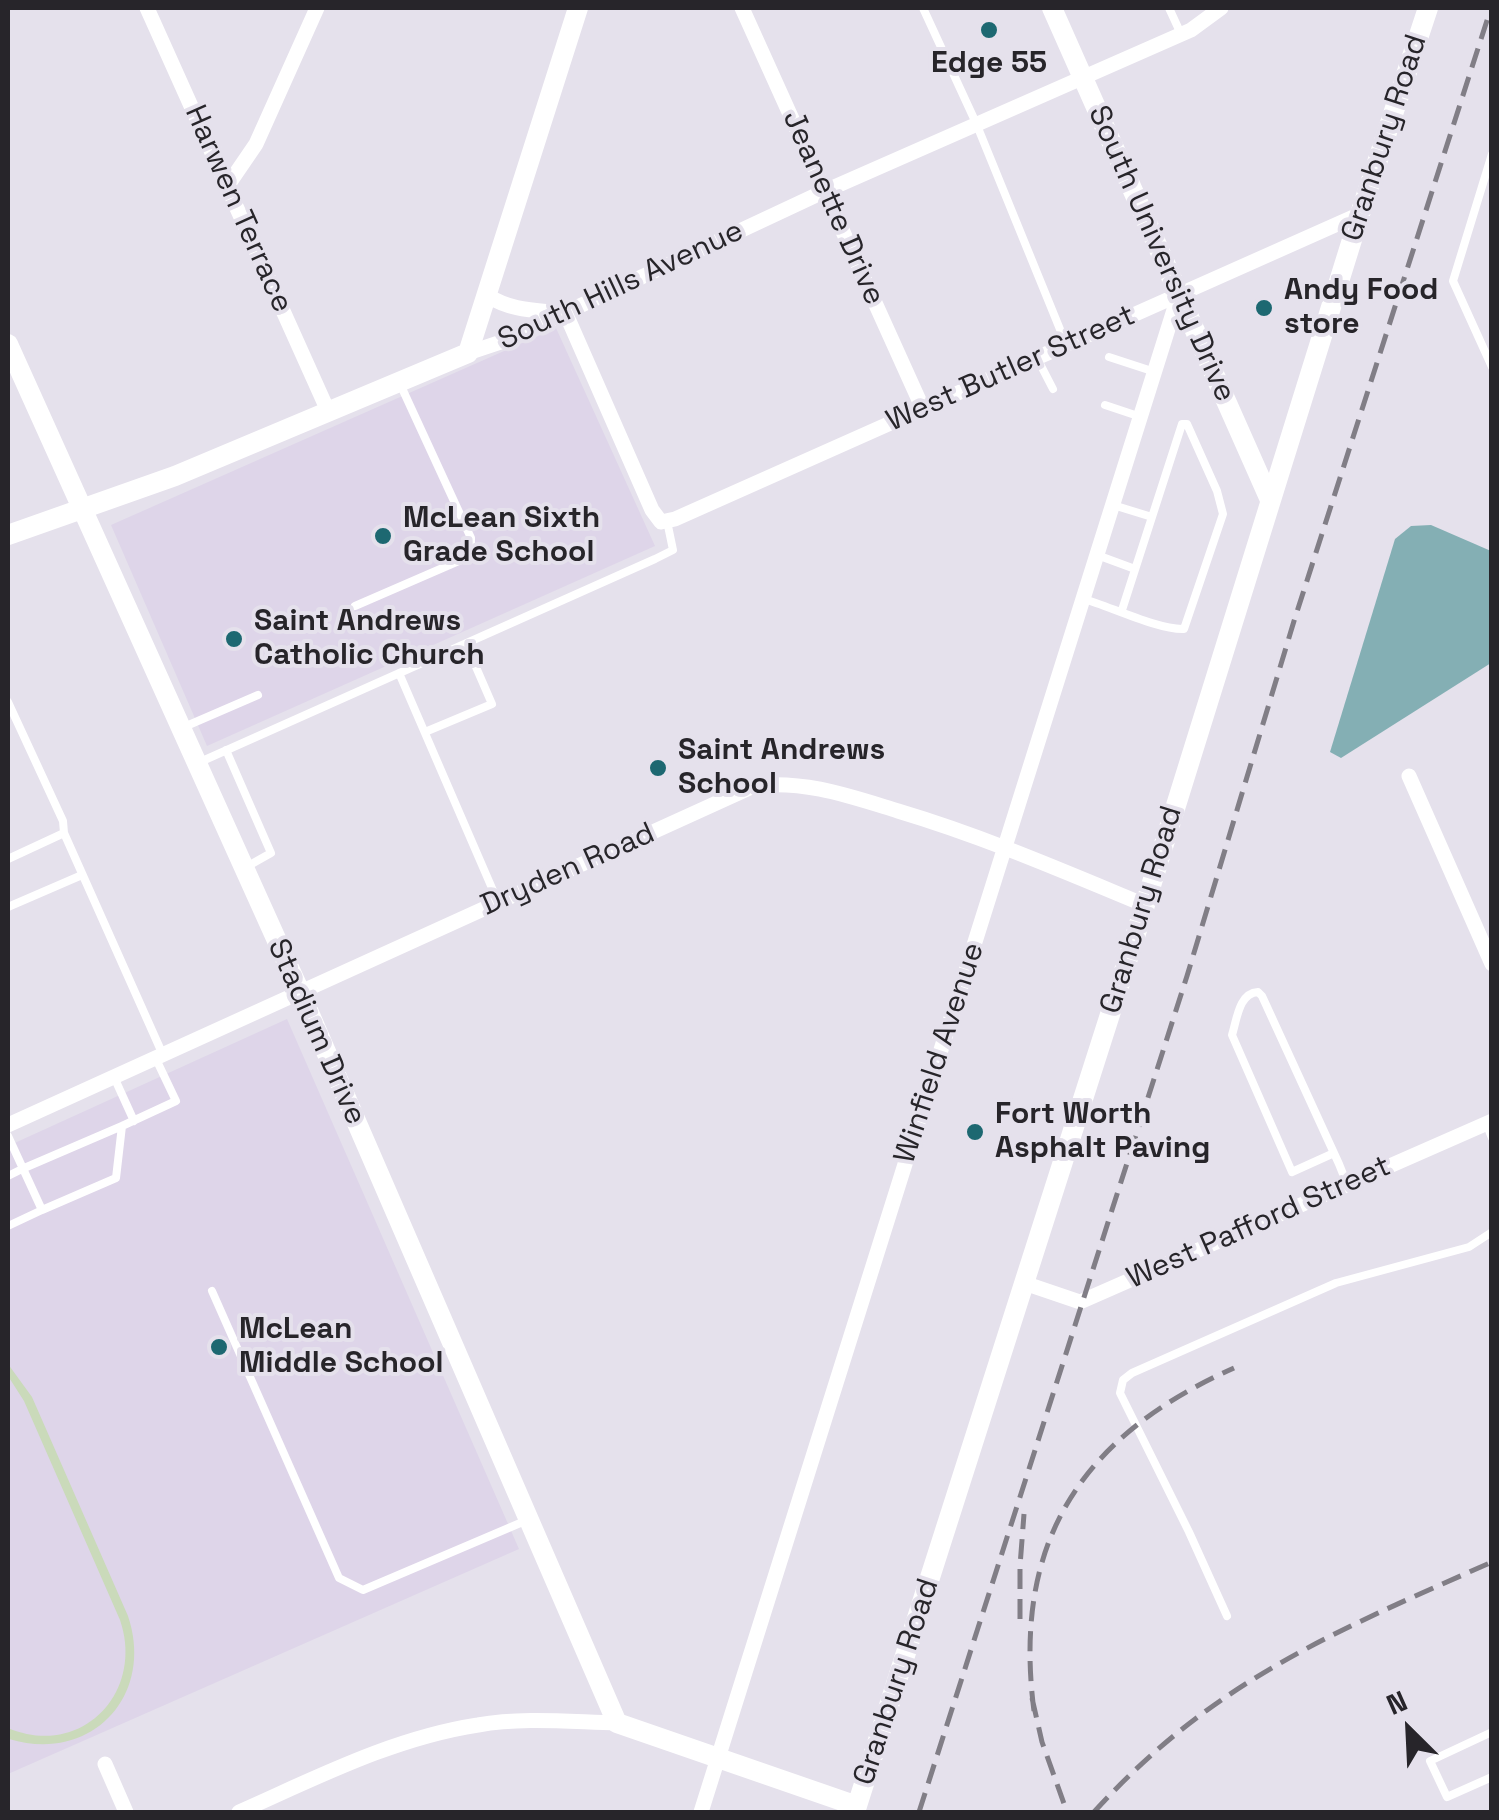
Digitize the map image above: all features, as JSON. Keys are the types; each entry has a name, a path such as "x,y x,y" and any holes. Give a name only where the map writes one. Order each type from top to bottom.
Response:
{"street":[{"name":"Harwen Terrace","path":"148,8 328,411"},
{"path":"228,185 256,144 317,8"},
{"path":"468,353 578,8"},
{"name":"Jeanette Drive","path":"742,8 923,408"},
{"name":"South University Drive","path":"1052,8 1270,500"},
{"name":"South Hills Avenue","path":"8,535 176,476 468,353 508,340 825,191 1181,34 1221,8"},
{"name":"Granbury Road","path":"856,1809 1428,8"},
{"name":"West Butler Street","path":"664,521 1360,214"},
{"name":"Winfield Avenue","path":"701,1812 1179,294"},
{"path":"486,295 522,311 566,314 652,510 664,521"},
{"name":"Stadium Drive","path":"8,344 300,994 617,1723"},
{"path":"1409,776 1492,964"},
{"name":"Dryden Road","path":"8,1125 754,786 823,788 1006,847 1144,904"},
{"name":"West Pafford Street","path":"1024,1283 1080,1302 1347,1184 1490,1128"},
{"path":"239,1812 363,1757 442,1731 516,1721 617,1723 856,1809"},
{"path":"104,1764 126,1812"}],"lane":[{"path":"922,8 976,124 1066,345"},
{"path":"1170,8 1181,34"},
{"path":"1492,154 1453,281 1492,367"},
{"path":"1109,357 1155,372"},
{"path":"1037,358 1053,389"},
{"path":"355,606 461,560 471,550 470,538 399,382"},
{"path":"1105,405 1141,417"},
{"path":"1084,598 1168,630 1184,629 1222,514 1217,491 1187,424 1182,424 1122,610"},
{"path":"1113,505 1152,517"},
{"path":"196,764 655,560 674,550 664,521"},
{"path":"1097,555 1135,568"},
{"path":"425,732 492,704 466,644"},
{"path":"400,673 498,902"},
{"path":"180,729 258,695"},
{"path":"8,702 63,822 64,833 176,1101 8,1176"},
{"path":"226,750 271,853 244,868"},
{"path":"8,858 64,833"},
{"path":"8,907 82,874"},
{"path":"1334,1153 1292,1172 1232,1035 1250,992 1262,996 1334,1153 1347,1184"},
{"path":"114,1077 134,1120"},
{"path":"8,1226 116,1178 122,1126"},
{"path":"8,1136 42,1210"},
{"path":"1227,1616 1120,1393 1123,1380 1336,1283 1469,1247 1492,1232"},
{"path":"212,1291 339,1578 363,1590 529,1520"},
{"path":"1492,1732 1430,1760 1448,1797 1492,1777"}],"shaded area":[{"name":"McLean Sixth Grade School","path":"556,328 655,546 207,746 111,525"},
{"name":"McLean Middle School","path":"287,1019 519,1549 8,1774 8,1146"}],"green space":[{"path":"8,1364 32,1397 128,1616 134,1645 132,1672 124,1697 109,1717 90,1732 66,1742 39,1744 9,1739 8,1728 35,1735 60,1734 82,1727 101,1713 115,1694 123,1672 125,1647 120,1620 24,1401 8,1376"}],"water":[{"path":"1431,525 1491,551 1491,663 1341,758 1330,752 1395,539 1411,526"}],"railway":[{"path":"919,1812 1491,8"},
{"path":"1034,1711 1030,1651 1034,1596 1047,1546 1068,1502 1098,1462 1135,1427 1181,1395 1234,1368"},
{"path":"1020,1619 1024,1514"},
{"path":"1094,1812 1184,1728 1278,1664 1380,1612 1492,1562"},
{"path":"1032,1698 1042,1742 1067,1812"}],"place":[{"name":"Edge 55","path":"989,30"},
{"name":"Andy Food store","path":"1264,308"},
{"name":"McLean Sixth Grade School","path":"383,536"},
{"name":"Saint Andrews Catholic Church","path":"234,639"},
{"name":"Saint Andrews School","path":"658,768"},
{"name":"Fort Worth Asphalt Paving","path":"975,1132"},
{"name":"McLean Middle School","path":"219,1347"}]}
